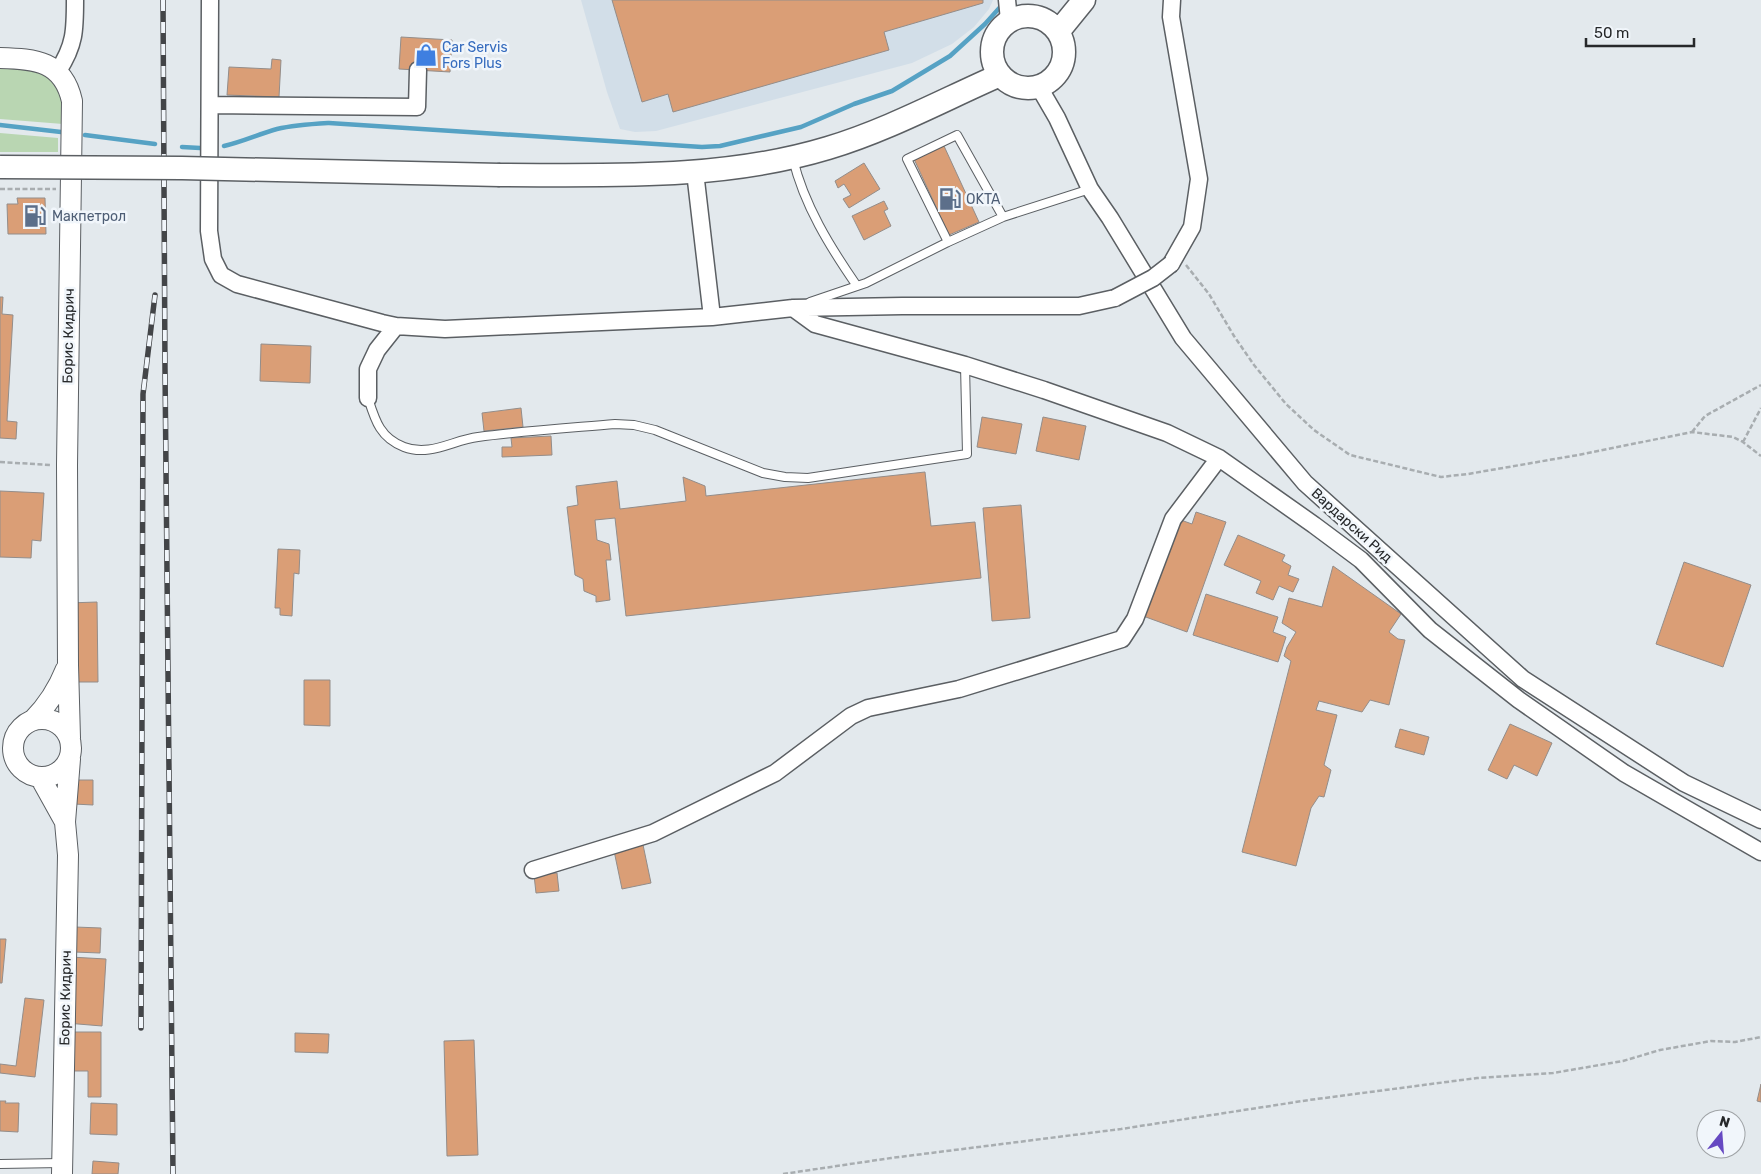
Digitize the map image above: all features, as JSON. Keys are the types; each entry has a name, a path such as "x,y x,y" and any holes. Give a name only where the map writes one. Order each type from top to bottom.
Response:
{"main road":[{"path":"1052,26 1082,2"},
{"path":"1014,10 1038,17 1052,26 1064,45 1062,65 1056,75 1044,84 1029,88 1009,84 996,68 991,53 994,38 1002,26 1014,10"},
{"path":"0,167 500,174 654,174 695,172 745,167 828,148 880,130 932,107 996,68"}],"street":[{"path":"0,58 22,58 42,63 58,71 67,57 73,42 75,0"},
{"path":"210,0 209,231 213,259 221,275 236,284 359,318 396,326 445,329 712,317 793,308 1079,306 1115,298 1178,264 1192,227 1199,178 1171,17 1172,0"},
{"path":"210,105 417,108 418,70"},
{"name":"Борис Кидрич","path":"58,71 69,87 72,100 67,465 70,738"},
{"name":"Вардарски Рид","path":"1044,84 1057,118 1090,189 1110,218 1183,338 1305,484 1523,679 1684,783 1761,820"},
{"path":"695,172 712,317"},
{"path":"793,308 815,324 965,365 1044,390 1167,433 1219,458 1361,560 1430,630 1519,700 1624,773 1761,852"},
{"path":"368,398 368,369 377,350 396,326"},
{"path":"533,870 653,833 775,773 851,716 868,708 959,689 1122,639 1134,619 1174,519 1219,458"},
{"path":"20,767 13,752 13,744 26,725 51,699 61,683 68,665"},
{"path":"0,740 26,725 46,718 55,721 64,728 70,738 72,748 65,822"},
{"path":"0,760 20,767 29,774 40,777 57,773 70,759"},
{"path":"40,777 65,822"},
{"name":"Борис Кидрич","path":"62,1168 68,855 65,822"}],"lane":[{"path":"948,242 907,159 957,135 1003,217"},
{"path":"793,157 808,203 829,243 857,286"},
{"path":"793,308 857,286 1003,217 1090,189"},
{"path":"368,398 376,425 389,439 405,448 422,451 475,437 614,424 634,425 655,430 762,473 808,478 967,454 965,365"},
{"path":"0,1164 62,1168"}],"path":[{"path":"0,189 72,189"},
{"path":"1178,264 1209,294 1254,365 1286,404 1314,430 1350,455 1440,477 1578,455 1692,432 1733,437 1761,456"},
{"path":"1692,432 1704,416 1761,385"},
{"path":"1743,442 1761,408"},
{"path":"0,462 67,465"},
{"path":"783,1174 891,1158 1121,1129 1317,1099 1477,1078 1553,1073 1623,1061 1660,1050 1711,1041 1735,1042 1761,1037"}],"shaded area":[{"path":"581,0 993,0 989,9 974,27 952,44 912,63 656,131 635,132 620,129 607,92"}],"green space":[{"path":"0,65 51,74 63,96 63,124 0,119"},
{"path":"0,133 58,138 58,152 0,152"}],"building":[{"path":"612,0 983,0 983,3 884,32 889,50 673,112 668,94 642,102"},
{"name":"Car Servis Fors Plus","path":"401,37 452,40 450,72 399,69"},
{"path":"272,59 281,60 279,97 227,95 229,67 271,69"},
{"path":"944,146 979,222 949,235 914,159"},
{"path":"864,163 880,189 849,208 843,199 851,195 844,184 838,188 835,181"},
{"path":"17,198 45,198 46,234 8,234 7,204 18,204"},
{"path":"884,201 888,209 884,211 891,226 864,240 852,216"},
{"path":"0,297 3,297 2,314 13,315 7,421 17,422 16,439 0,438"},
{"path":"261,344 311,346 310,383 260,381"},
{"path":"521,408 523,427 484,431 482,413"},
{"path":"982,417 1022,424 1016,454 977,447"},
{"path":"1043,417 1086,426 1079,460 1036,451"},
{"path":"551,436 552,455 502,457 502,447 512,447 511,438"},
{"path":"925,472 931,526 975,522 981,578 626,616 615,518 595,520 597,540 609,544 611,560 606,560 610,600 596,602 596,596 584,591 583,579 575,575 567,507 578,505 576,486 617,481 620,509 686,501 683,477 705,486 706,496"},
{"path":"0,491 44,493 41,541 32,540 31,558 0,557"},
{"path":"1021,505 1030,618 992,621 983,508"},
{"path":"1196,512 1226,522 1187,632 1143,616 1178,519 1192,524"},
{"path":"1238,535 1285,555 1282,561 1291,566 1288,575 1299,579 1293,592 1279,586 1273,600 1256,593 1261,581 1224,565"},
{"path":"278,549 300,550 299,574 294,573 292,616 280,615 280,608 275,608"},
{"path":"1684,562 1751,585 1723,667 1656,644"},
{"path":"1333,566 1401,614 1389,632 1398,639 1405,640 1389,705 1370,700 1362,712 1319,701 1316,710 1337,715 1324,765 1331,770 1324,797 1319,796 1311,808 1296,866 1242,852 1291,661 1284,656 1296,632 1282,623 1289,598 1322,607"},
{"path":"1206,594 1278,617 1273,632 1286,637 1278,662 1193,635"},
{"path":"97,602 98,682 69,682 68,603"},
{"path":"304,680 330,680 330,726 304,725"},
{"path":"1510,724 1552,743 1537,776 1514,765 1507,779 1488,770"},
{"path":"1400,729 1429,737 1424,755 1395,747"},
{"path":"74,780 93,780 93,805 74,804"},
{"path":"642,840 651,883 622,889 613,846"},
{"path":"557,873 559,891 536,893 534,875"},
{"path":"75,927 101,928 100,953 74,952"},
{"path":"0,939 6,939 2,983 0,983"},
{"path":"70,957 106,959 102,1026 66,1023"},
{"path":"25,998 44,1000 35,1077 0,1073 0,1064 16,1066"},
{"path":"74,1032 101,1032 101,1097 88,1097 88,1071 74,1071"},
{"path":"295,1033 329,1034 328,1053 295,1052"},
{"path":"474,1040 478,1155 447,1156 444,1041"},
{"path":"1761,1084 1761,1102 1757,1101"},
{"path":"0,1101 19,1103 18,1132 0,1131"},
{"path":"91,1103 117,1104 117,1135 90,1134"},
{"path":"93,1161 119,1163 118,1174 92,1174"}],"waterway":[{"path":"224,146 277,129 329,123 702,147 720,146 801,127 854,104 892,91 950,56 985,24 1002,5"},
{"path":"0,125 61,132"},
{"path":"85,135 155,144"},
{"path":"182,147 200,148"}],"railway":[{"path":"163,0 173,1174"},
{"path":"141,1028 143,394 155,295"}],"place":[{"name":"Car Servis Fors Plus","path":"426,55"},
{"name":"OKTA","path":"950,199"},
{"name":"Макпетрол","path":"35,216"}]}
